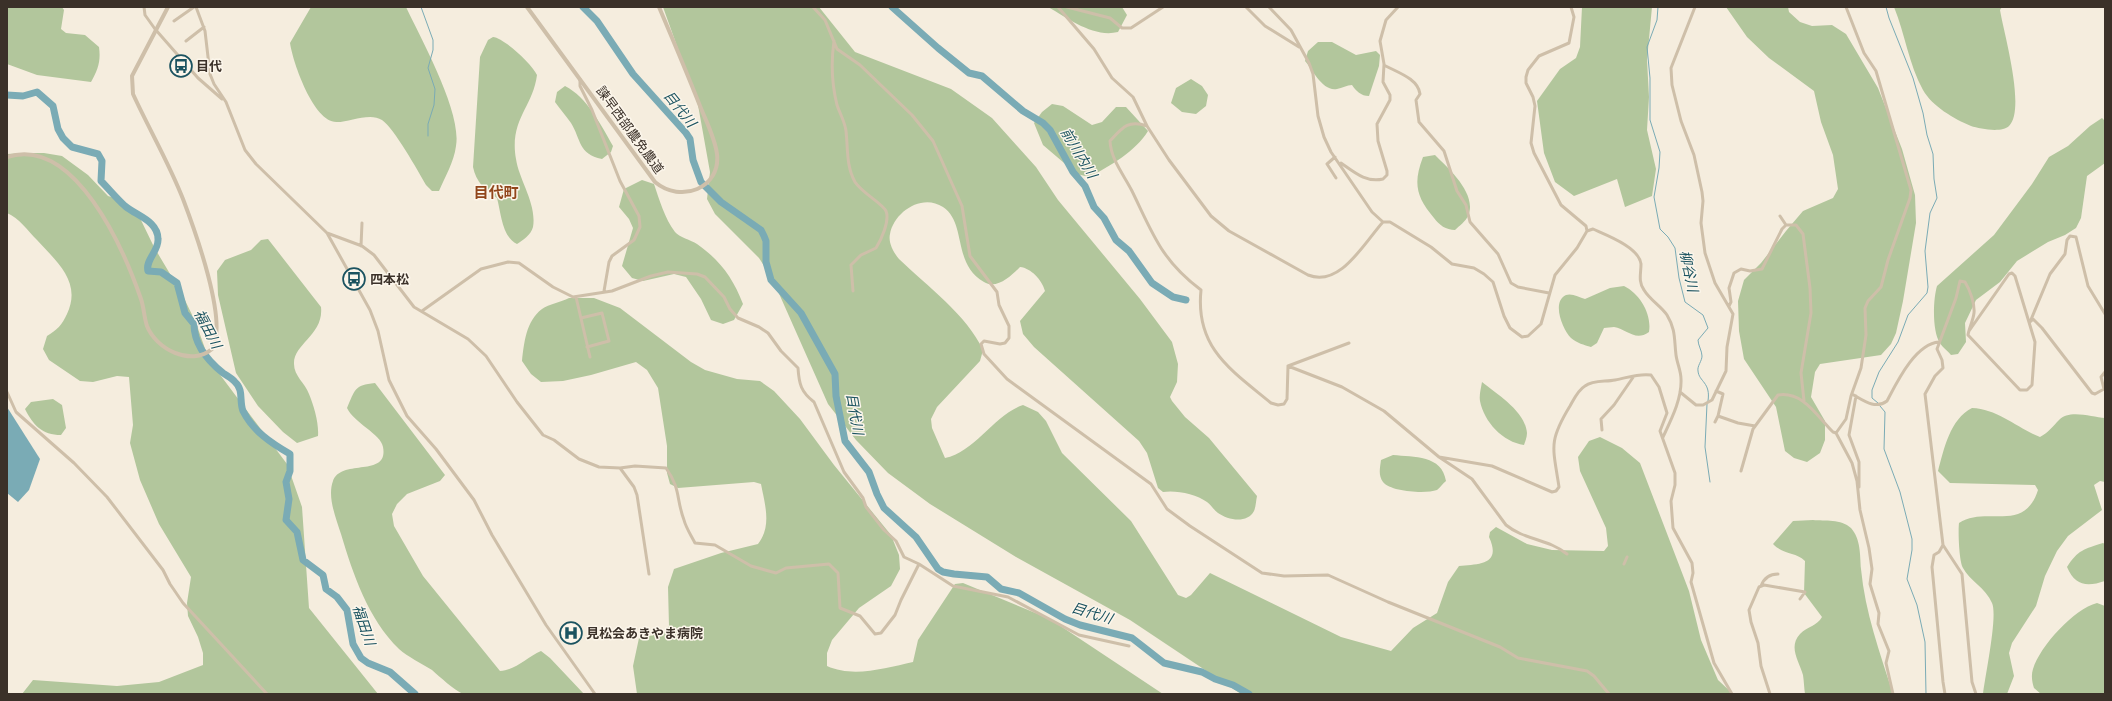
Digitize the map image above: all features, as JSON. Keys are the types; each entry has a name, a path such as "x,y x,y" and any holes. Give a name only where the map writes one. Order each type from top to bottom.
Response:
{"street":[{"path":"144,7 145,15 198,78 226,102"},
{"path":"7,156 28,155 44,159 59,165 71,175 109,224 142,301 150,330 162,344 182,356 189,357 202,355 214,345 217,333 217,320 205,263 183,199 133,94 132,76 168,7"},
{"path":"174,21 195,7 204,27 210,74 214,84 226,102 246,150 256,164 327,233 370,310 378,331 389,380 407,416 436,449 474,500 492,535 546,625 595,694"},
{"name":"諫早西部農免農道","path":"527,7 655,182 673,193 693,192 708,182 717,164 718,155 659,7"},
{"path":"813,7 826,20 837,49 860,65 912,115 933,141 962,206 970,256 997,292 999,305 1009,326 1009,338 1005,343 1000,344 984,341 982,344 984,354 1007,379 1151,484 1167,508 1190,526 1262,573 1284,576 1328,575 1388,602 1500,647 1518,658 1587,671 1594,676 1609,694"},
{"path":"1058,7 1094,49 1112,78 1133,97 1147,126 1169,160 1215,220 1229,231 1308,275 1317,278 1324,278 1336,273 1382,222"},
{"path":"1067,7 1110,18 1122,28 1131,28 1163,7"},
{"path":"1246,7 1265,26 1300,48"},
{"path":"1269,7 1291,30 1313,74 1315,100 1324,137 1335,157 1372,212 1382,222 1390,222 1431,247 1452,264 1474,268 1484,274 1492,282 1504,316 1510,328 1522,337 1528,336 1541,324 1545,316 1549,293 1555,275 1577,248 1587,231 1593,229 1617,239 1634,252 1640,261 1640,282 1643,289 1654,303 1666,314 1676,336 1676,355 1681,379 1680,392 1663,437"},
{"path":"1338,161 1359,175 1369,179 1383,179 1387,175 1378,141 1377,124 1390,100 1390,95 1383,82 1384,65 1380,41 1386,20 1398,7"},
{"path":"1571,7 1574,17 1569,43 1539,56 1528,70 1526,83 1533,97 1534,106 1531,143 1534,153 1561,205 1586,226 1587,231"},
{"path":"1680,392 1696,405 1703,405 1712,400 1728,364 1727,347 1733,314 1715,283 1706,253 1701,223 1703,201 1702,192 1694,155 1681,121 1672,86 1671,68 1695,7"},
{"path":"1836,433 1846,419 1852,394 1861,368 1864,354 1865,308 1868,301 1881,287 1888,260 1910,198 1911,190 1876,71 1856,34 1846,7"},
{"path":"186,41 204,27"},
{"path":"834,40 834,88 837,105 846,130 848,161 855,181 862,192 884,208 887,219 876,248 861,256 851,265 853,291"},
{"path":"1384,65 1413,81 1419,90 1420,94 1416,100 1418,122 1444,151 1457,191 1466,205 1470,222 1498,254 1511,283 1518,287 1549,293"},
{"path":"580,78 580,86 592,110 620,181 639,216 640,227 634,240 612,256 609,262 604,292"},
{"path":"1147,126 1136,122 1128,124 1110,141 1112,155 1133,192 1155,241 1176,270 1201,290 1200,310 1207,340 1231,369 1271,403 1278,405 1284,404 1287,399 1288,366"},
{"path":"1335,157 1327,164 1336,178"},
{"path":"1780,216 1786,225"},
{"path":"361,246 362,223"},
{"path":"1729,306 1731,302 1729,288 1734,273 1741,269 1750,271 1762,269 1782,229 1786,225 1796,225 1803,234 1810,288 1811,313 1801,373 1804,401"},
{"path":"327,233 361,246 374,255 414,307 468,339 486,356 517,402 543,435 554,440 579,459 600,467 620,468 635,466 666,468 674,479 680,498 683,519 695,543 715,545 751,566 776,573 786,568 829,564 838,573 840,608 860,616 876,634 881,633 896,615 901,600 919,564"},
{"path":"2030,322 2050,274 2065,254 2067,240 2070,236 2076,237 2088,286 2105,314"},
{"path":"422,311 481,269 508,262 519,263 566,295 576,297 624,288 651,276 668,272 697,274 705,277 724,297 730,309 738,318 759,327 768,334 781,351 798,368 799,383 804,394 814,402 844,472 863,498 866,507 884,530 896,541 904,557 919,564 953,586 1008,597 1079,634 1129,646"},
{"path":"1969,330 2009,274 2012,273 2015,276 2035,342 2032,385 2027,390 2020,390 1968,335 1969,330 1974,312 1968,288 1965,282 1960,281 1956,298 1937,349 1942,360 1943,368 1929,386 1925,401 1934,455 1943,545 1962,574 1971,675 1976,694"},
{"path":"576,297 590,357"},
{"path":"581,318 602,313 609,341 587,347"},
{"path":"2030,322 2033,318 2042,328 2092,393 2095,394 2104,389 2101,377 2105,372"},
{"path":"1852,394 1870,404 1878,406 1883,404 1887,401 1905,369 1925,347 1931,343 1939,342"},
{"path":"1288,366 1349,343"},
{"path":"1288,366 1342,387 1364,398 1384,411 1439,457 1472,479 1506,525 1512,530 1558,547 1567,554"},
{"path":"1439,457 1492,466 1552,492 1556,491 1559,487 1553,448 1555,436 1560,422 1577,394 1585,386 1594,382 1614,381 1642,374 1651,375 1659,387 1667,413 1660,432 1675,473 1675,485 1671,501 1673,528 1692,563 1693,573 1691,582 1714,663 1732,694"},
{"path":"1602,430 1601,419 1614,405 1634,376"},
{"path":"1715,422 1718,416 1723,394 1716,391"},
{"path":"7,392 16,412 74,463 107,497 163,570 170,584 183,603 267,694"},
{"path":"1741,471 1755,426 1778,395 1787,393 1804,401 1833,432 1836,433 1852,463 1859,489"},
{"path":"1856,396 1853,420 1849,430 1851,445 1859,462 1860,510 1869,548 1872,569 1870,584 1879,612 1878,624 1889,651 1886,663 1893,694"},
{"path":"1718,416 1738,424 1755,426"},
{"path":"620,468 634,487 637,495 649,574"},
{"path":"1943,545 1939,552 1934,555 1932,567 1942,682 1945,694"},
{"path":"1624,564 1627,557"},
{"path":"1770,694 1761,666 1758,644 1751,622 1750,610 1751,604 1764,579 1770,575 1778,574"},
{"path":"1761,586 1772,585 1805,592 1800,599"}],"green space":[{"path":"62,7 64,10 61,29 66,33 85,35 99,47 100,57 91,82 37,75 7,64 7,8"},
{"path":"311,7 406,7 439,76 453,114 456,132 456,146 449,169 439,191 432,191 426,185 399,140 382,120 366,117 342,122 328,120 320,113 313,103 295,64 290,43"},
{"path":"663,7 819,7 855,52 951,89 992,118 1036,167 1058,200 1140,299 1172,342 1178,364 1177,382 1170,397 1172,401 1185,417 1209,438 1257,496 1255,509 1251,515 1247,518 1237,520 1217,512 1202,499 1180,492 1163,492 1158,488 1147,453 1139,441 1034,347 1023,334 1020,321 1045,291 1039,279 1032,272 1020,267 1009,277 999,283 989,284 984,282 974,274 967,265 955,223 950,214 943,207 935,203 926,202 910,207 897,219 890,234 892,248 899,259 957,313 976,337 983,350 980,361 937,407 931,419 932,428 945,458 966,448 1003,416 1023,405 1038,412 1046,421 1062,453 1131,521 1178,595 1186,598 1191,595 1210,573 1341,637 1391,651 1413,628 1437,613 1448,582 1459,566 1474,565 1490,558 1493,553 1489,537 1490,532 1496,527 1527,544 1552,550 1604,551 1608,546 1606,528 1580,471 1578,457 1589,441 1600,437 1622,448 1640,463 1689,591 1701,640 1718,680 1733,694 1241,694 1130,620 1016,557 930,504 888,473 856,440 828,404 773,280 759,258 715,214 707,199 710,172 698,105"},
{"path":"1048,7 1122,7 1127,15 1118,32 1109,33 1091,30 1073,22"},
{"path":"1582,7 1652,7 1647,60 1649,97 1647,130 1656,169 1652,196 1625,207 1617,179 1574,196 1555,182 1544,153 1537,101 1560,69 1576,58 1580,47"},
{"path":"1726,7 1788,7 1789,12 1800,22 1812,26 1832,25 1846,34 1878,88 1902,149 1915,195 1916,223 1896,333 1891,344 1881,355 1820,364 1815,372 1811,397 1825,421 1825,440 1820,453 1807,462 1794,458 1785,451 1776,407 1744,359 1739,331 1738,301 1744,280 1761,263 1803,211 1833,198 1838,189 1833,155 1821,122 1814,91 1769,58 1747,37"},
{"path":"1894,7 2002,7 2000,10 2015,88 2014,117 2009,126 1996,130 1971,126 1951,116 1938,107 1927,96 1914,70"},
{"path":"493,37 498,38 517,52 530,65 537,75 535,86 522,114 516,134 516,159 534,218 533,227 530,232 517,244 512,241 505,230 497,198 482,185 476,177 473,167 480,57 488,40"},
{"path":"1318,42 1332,42 1356,55 1376,51 1380,55 1379,66 1369,96 1359,93 1352,85 1332,89 1323,84 1305,61 1308,51"},
{"path":"1191,79 1202,86 1208,95 1206,106 1196,114 1182,112 1171,103 1176,88"},
{"path":"565,86 587,104 613,146 611,152 602,159 588,154 584,150 571,123 555,102 557,92"},
{"path":"1052,104 1063,106 1092,125 1102,122 1116,107 1126,107 1148,131 1137,145 1105,168 1089,177 1077,174 1043,145 1034,123 1042,112"},
{"path":"2102,118 2105,121 2105,163 2087,176 2081,218 2076,228 2065,235 2048,242 2017,261 2000,282 1976,300 1965,323 1966,342 1958,354 1951,355 1937,338 1934,323 1934,307 1937,286 1994,235 2032,184 2049,157 2068,146 2090,126"},
{"path":"44,153 62,156 88,175 108,196 121,200 139,216 154,247 182,294 196,323 209,360 287,464 302,507 309,608 378,694 22,694 33,680 117,686 159,682 203,665 203,653 198,637 188,616 187,603 191,577 159,524 140,480 130,443 133,425 129,377 117,376 93,382 80,381 49,360 43,349 47,336 59,327 67,314 71,303 71,292 65,273 52,256 23,225 7,213 7,154"},
{"path":"1435,155 1454,174 1465,190 1469,199 1470,208 1468,216 1455,230 1446,228 1436,221 1423,203 1418,189 1418,175 1423,157"},
{"path":"642,180 654,184 665,215 675,232 705,250 725,270 735,286 743,304 734,320 723,324 711,320 701,299 686,277 674,274 643,281 632,278 622,266 633,228 629,219 619,207 624,189"},
{"path":"268,239 321,307 321,317 318,325 298,351 294,364 294,368 307,390 313,404 317,420 318,436 297,443 283,432 258,406 236,373 218,295 217,271 225,260 251,250 261,240"},
{"path":"1624,286 1635,294 1644,305 1649,318 1649,332 1639,336 1619,328 1604,328 1597,343 1591,347 1578,343 1571,338 1562,323 1559,310 1559,304 1566,295 1571,294 1585,299 1610,288"},
{"path":"569,298 594,298 620,308 691,362 705,370 737,379 760,381 774,391 800,419 834,465 891,535 899,555 900,569 891,586 859,608 832,640 827,653 827,666 837,670 859,672 913,662 918,640 955,584 963,583 1050,619 1163,694 637,694 633,666 639,638 664,633 669,626 668,587 674,569 721,553 758,544 765,530 766,523 764,500 761,484 754,482 678,488 670,484 667,473 667,446 658,388 647,370 636,362 591,375 563,381 541,382 531,374 522,361 525,340 532,320 542,309"},
{"path":"1482,382 1510,404 1521,418 1527,433 1524,445 1509,440 1496,430 1490,423 1482,409 1480,401"},
{"path":"375,383 445,475 440,481 407,494 397,504 392,514 394,526 423,576 500,671 516,666 541,651 550,658 584,694 463,694 432,670 399,649 379,624 370,610 356,580 335,514 331,494 333,481 338,474 345,470 372,465 379,462 383,456 383,447 378,438 355,419 347,408 354,393 359,387"},
{"path":"53,399 62,405 66,428 61,435 54,435 43,431 31,420 25,409 31,402"},
{"path":"1972,408 1981,409 1999,415 2040,437 2059,420 2069,415 2081,414 2105,418 2105,482 2100,481 2094,485 2102,510 2068,536 2057,551 2045,576 2036,606 2012,643 2009,653 2014,676 2007,694 1983,694 1992,633 1993,610 1992,603 1986,593 1963,568 1960,553 1959,523 1970,518 1981,516 2014,515 2024,511 2032,503 2038,490 2035,485 1950,483 1938,471 1949,435 1953,427 1964,413"},
{"path":"1393,455 1418,457 1433,462 1439,466 1446,481 1437,490 1425,492 1393,488 1383,482 1380,477 1380,471 1381,460"},
{"path":"1813,520 1843,523 1851,528 1857,537 1869,617 1893,694 1805,694 1803,675 1796,654 1795,644 1800,634 1818,622 1822,617 1804,593 1805,561 1777,548 1773,544 1793,521"},
{"path":"2103,543 2105,544 2105,581 2087,584 2078,581 2070,573 2067,567 2082,551"},
{"path":"2097,603 2105,606 2105,694 2041,694 2034,688 2032,676 2033,669 2043,650 2068,620"}],"water":[{"path":"7,407 40,459 29,490 18,502 7,493"}],"waterway":[{"path":"421,7 433,40 433,50 428,68 435,89 434,105 428,124 428,136"},
{"name":"目代川","path":"583,7 597,21 633,74 686,133 690,139 693,160 701,182 721,202 761,230 766,241 766,262 771,280 801,313 835,374 836,396 845,441 869,472 884,508 916,537 938,569 943,572 954,574 987,577 1001,589 1019,593 1065,619 1080,625 1132,638 1164,663 1202,672 1215,679 1233,685 1249,694"},
{"name":"前川内川","path":"892,7 969,73 982,76 1023,111 1043,123 1050,130 1073,172 1085,186 1094,207 1104,218 1116,240 1129,251 1152,283 1173,297 1186,300"},
{"name":"柳谷川","path":"1658,7 1657,20 1647,47 1650,78 1650,120 1660,152 1654,197 1660,229 1668,237 1675,248 1679,278 1685,302 1703,315 1708,328 1698,340 1702,356 1698,369 1700,378 1708,390 1708,401"},
{"path":"1878,403 1872,398 1872,390 1879,372 1898,342 1908,315 1927,293 1928,287 1925,251 1930,213 1937,198 1934,179 1933,154 1927,135 1923,113 1913,78 1886,7"},
{"name":"福田川","path":"7,95 23,96 37,92 53,106 58,129 63,138 72,147 98,154 102,161 101,181 125,206 151,223 155,228 158,243 148,263 148,271 161,272 177,283 185,313 194,324 196,338 203,352 217,368 238,385 243,411 252,425 269,441 290,454 290,471 286,482 289,499 286,520 297,532 303,560 323,575 326,589 337,597 347,610 353,644 361,658 368,663 390,672 415,694"},
{"name":"柳谷川","path":"1707,404 1705,447 1710,482"},
{"path":"1880,406 1885,412 1884,449 1900,492 1912,539 1912,550 1907,579 1917,605 1925,642 1926,694"}],"place":[{"name":"目代","path":"181,66"},
{"name":"四本松","path":"354,279"},
{"name":"見松会あきやま病院","path":"571,633"}],"district":[{"name":"目代町","path":"496,192"}]}
